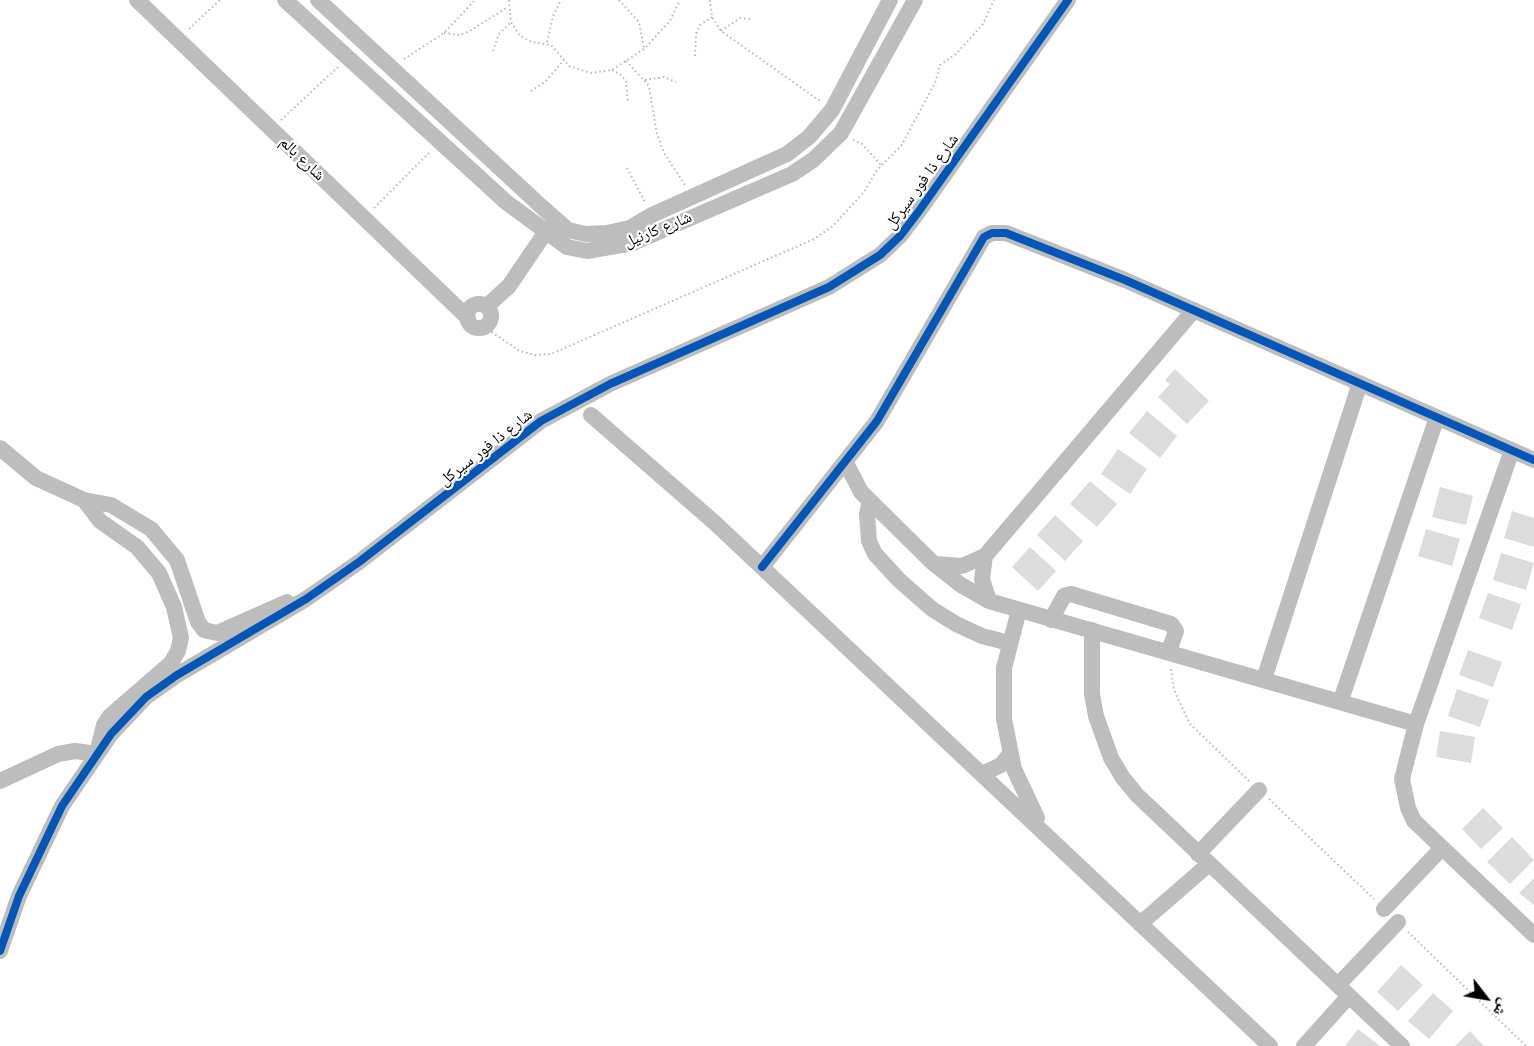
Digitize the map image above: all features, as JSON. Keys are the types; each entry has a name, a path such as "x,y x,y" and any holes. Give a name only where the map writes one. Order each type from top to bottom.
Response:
{"street":[{"name":"شارع بالم","path":"137,0 468,318"},
{"name":"شارع كارنيل","path":"285,0 478,178 545,233 567,247 587,251 792,174 813,160 840,133 915,0"},
{"name":"شارع كارنيل","path":"318,0 568,230 596,234 632,235 652,215 787,154 809,137 832,110 890,0"},
{"name":"شارع ذا فور سيركل","path":"0,951 19,896 62,806 97,754 146,697 177,675 306,599 359,562 541,422 610,384 829,287 880,255 900,236 919,211 1068,0"},
{"path":"478,178 491,161"},
{"path":"487,306 509,286 545,233"},
{"path":"762,567 877,422 984,237 992,233 1016,236 1194,310 1534,460"},
{"path":"479,303 487,306 491,317 484,327 472,325 468,318 471,307 479,303"},
{"path":"933,563 962,566 985,556 1194,310"},
{"path":"1264,679 1360,383"},
{"path":"591,415 762,567 1270,1046"},
{"path":"1341,700 1437,417"},
{"path":"0,448 36,478 84,500 111,505 151,529 177,560 198,622 209,632 217,633 238,625 284,602 306,599"},
{"path":"1512,450 1416,724 1402,779 1403,794 1414,821 1534,936"},
{"path":"846,463 866,496 933,563 960,585 989,601 1341,700 1416,724"},
{"path":"829,485 866,496"},
{"path":"866,496 869,541 875,554 899,580 932,609 956,624 981,636 1009,643"},
{"path":"0,781 58,754 75,751 97,754 104,725 110,716 171,663 178,651 181,638 174,607 159,573 137,548 100,521 84,500"},
{"path":"137,548 151,529"},
{"path":"985,556 982,579 989,601"},
{"path":"159,573 177,560"},
{"path":"1051,620 1064,596 1071,594 1171,624 1176,631 1169,651"},
{"path":"1019,610 1009,643 1003,693 1010,754 1023,793 1049,837"},
{"path":"1092,630 1092,694 1102,738 1111,758 1137,795 1402,1046"},
{"path":"982,774 1001,765 1010,754"},
{"path":"1140,924 1204,859 1259,790"},
{"path":"1384,909 1442,848"},
{"path":"1304,1046 1343,990 1398,922"}],"path":[{"path":"177,39 220,0"},
{"path":"392,68 444,33 475,0"},
{"path":"509,0 511,22 525,40 547,44 557,50 564,60 582,72 597,73 612,70 644,49 670,21 680,0"},
{"path":"547,44 550,27 561,0"},
{"path":"620,0 639,22 644,49"},
{"path":"710,0 712,17 721,31 832,110"},
{"path":"484,327 519,351 535,355 551,354 814,239 864,192 882,166 900,146 935,83 940,65 956,54 983,24 994,0"},
{"path":"444,33 459,35 468,32 508,7"},
{"path":"695,56 696,34 700,26 712,17"},
{"path":"721,31 740,18 750,19"},
{"path":"493,51 499,34 511,22"},
{"path":"271,129 347,59"},
{"path":"531,91 545,82 564,60"},
{"path":"626,61 645,80 651,92 654,124 660,144 692,196"},
{"path":"612,70 626,81 628,103"},
{"path":"645,80 664,77 676,82"},
{"path":"840,133 862,144 882,166"},
{"path":"364,218 440,142"},
{"path":"627,168 652,215"},
{"path":"1169,651 1174,690 1190,724 1384,909"},
{"path":"1398,922 1526,1046"}],"building":[{"path":"1175,369 1209,401 1187,424 1158,397 1170,384 1165,380"},
{"path":"1147,411 1177,436 1160,458 1129,433"},
{"path":"1118,449 1147,469 1130,494 1101,474"},
{"path":"1090,481 1117,504 1097,527 1070,504"},
{"path":"1440,487 1473,496 1466,525 1432,517"},
{"path":"1512,511 1534,518 1534,547 1504,538"},
{"path":"1055,515 1083,541 1065,561 1037,535"},
{"path":"1426,529 1460,539 1452,566 1418,556"},
{"path":"1030,547 1056,571 1038,591 1012,567"},
{"path":"1501,553 1534,563 1526,590 1493,580"},
{"path":"1488,593 1521,604 1512,630 1479,618"},
{"path":"1468,650 1502,662 1493,687 1459,675"},
{"path":"1457,689 1489,700 1480,727 1448,716"},
{"path":"1440,731 1475,737 1471,763 1436,757"},
{"path":"1483,808 1503,828 1481,849 1462,829"},
{"path":"1512,837 1534,860 1510,884 1487,862"},
{"path":"1534,878 1534,905 1519,893"},
{"path":"1401,965 1423,985 1398,1011 1377,992"},
{"path":"1433,993 1453,1011 1429,1039 1408,1021"},
{"path":"1358,1029 1380,1046 1345,1046"},
{"path":"1470,1031 1484,1046 1455,1046"}],"cycle path":[{"path":"0,951 19,896 62,806 111,734 146,697 177,675 306,599 359,562 541,421 610,384 829,287 880,255 900,236 919,211 1068,0"},
{"path":"762,567 877,421 984,237 992,233 1006,233 1125,280 1534,460"}]}
